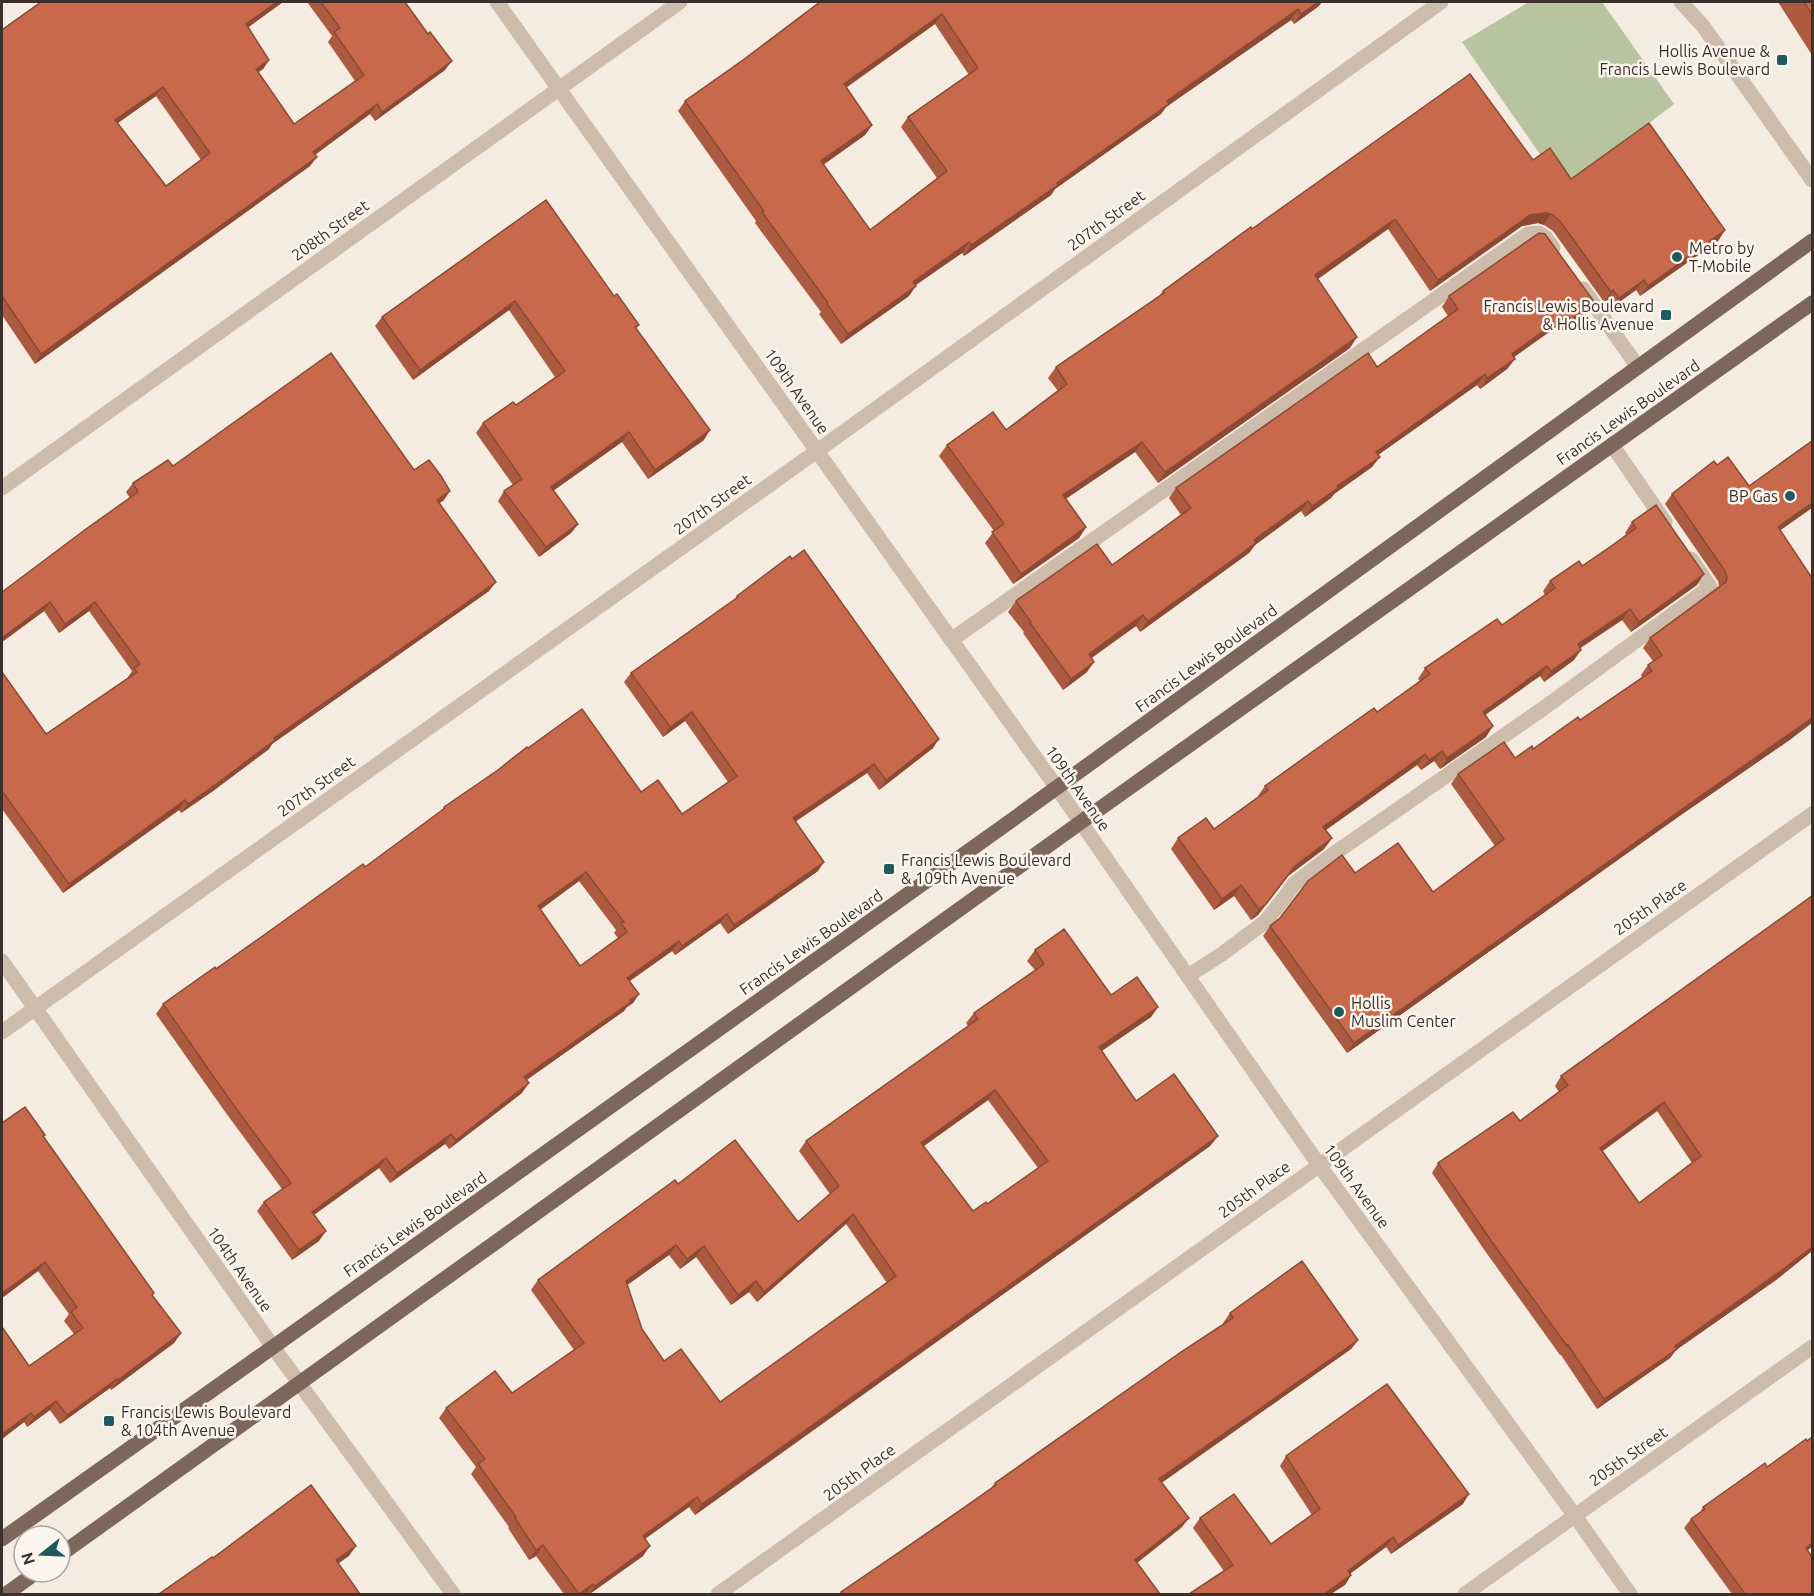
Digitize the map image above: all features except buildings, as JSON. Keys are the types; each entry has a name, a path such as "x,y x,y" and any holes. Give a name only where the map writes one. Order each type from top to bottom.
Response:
{"main road":[{"name":"Francis Lewis Boulevard","path":"2,1539 1057,788 1812,241"},
{"name":"Francis Lewis Boulevard","path":"72,1547 1081,822 1812,303"},
{"path":"6,1594 20,1584"}],"street":[{"name":"109th Avenue","path":"497,2 1057,788 1319,1165 1630,1594"},
{"name":"208th Street","path":"2,488 680,2"},
{"name":"207th Street","path":"2,1032 817,451 1441,2"},
{"path":"1682,2 1721,51 1812,180"},
{"path":"951,640 1528,234 1539,233 1545,237 1559,256"},
{"path":"1572,275 1638,367"},
{"path":"1612,445 1672,532"},
{"path":"1188,976 1265,922 1294,884 1332,855 1540,710 1710,587 1684,550"},
{"name":"205th Place","path":"718,1594 1812,814"},
{"name":"104th Avenue","path":"2,961 273,1347 453,1594"},
{"name":"205th Street","path":"1465,1594 1812,1347"}],"green space":[{"path":"1529,2 1602,2 1674,104 1564,189 1462,42"}],"place":[{"name":"Hollis Avenue & Francis Lewis Boulevard","path":"1782,60"},
{"name":"Metro by T-Mobile","path":"1677,257"},
{"name":"Francis Lewis Boulevard & Hollis Avenue","path":"1666,315"},
{"name":"BP Gas","path":"1790,496"},
{"name":"Francis Lewis Boulevard & 109th Avenue","path":"889,869"},
{"name":"Hollis Muslim Center","path":"1339,1012"},
{"name":"Francis Lewis Boulevard & 104th Avenue","path":"109,1421"}]}
